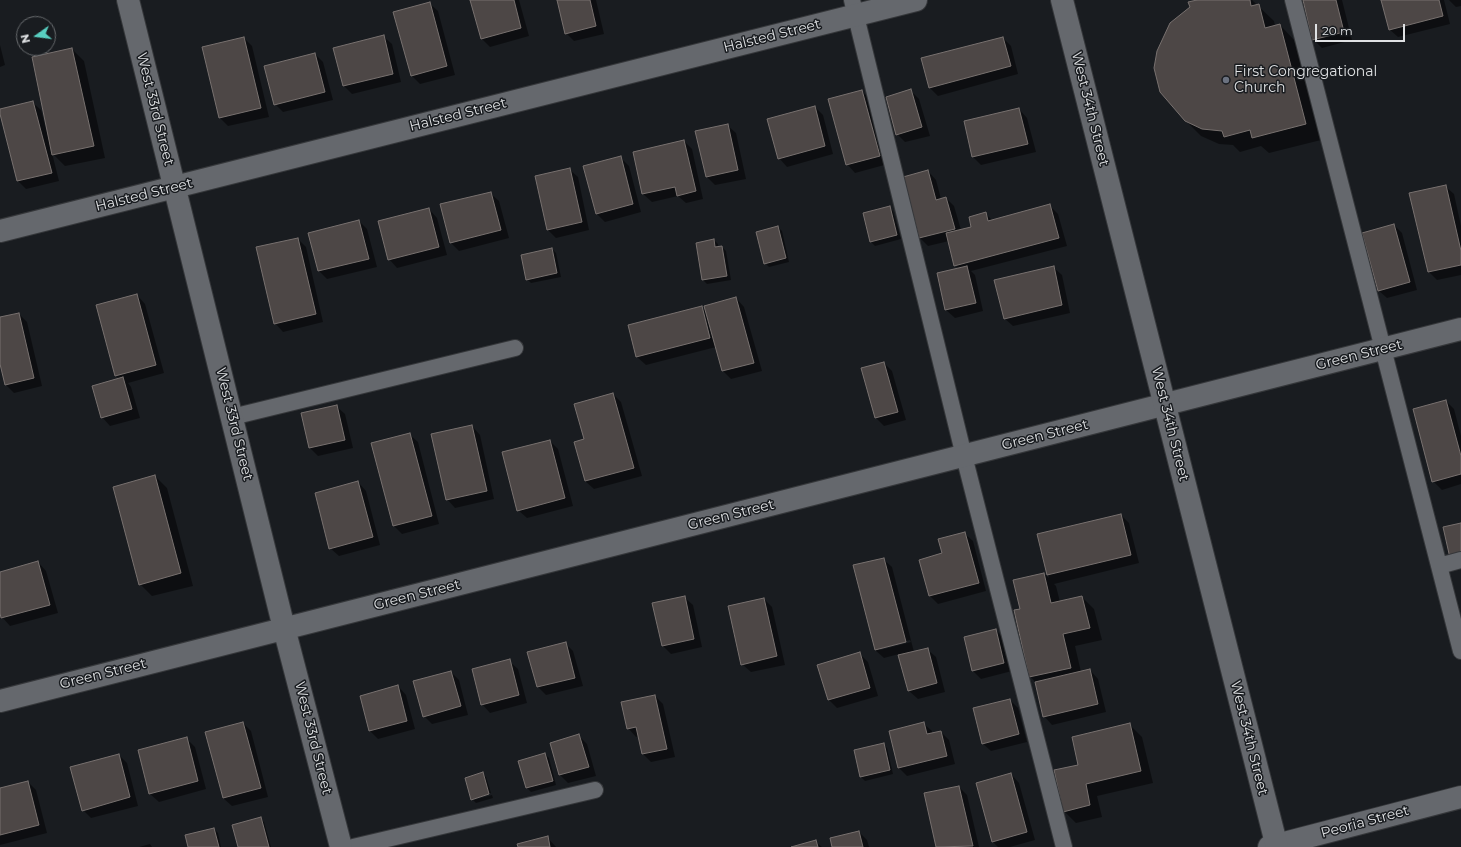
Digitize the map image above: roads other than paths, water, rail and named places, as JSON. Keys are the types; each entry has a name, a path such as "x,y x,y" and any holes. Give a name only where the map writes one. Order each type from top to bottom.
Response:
{"street":[{"name":"West 33rd Street","path":"128,0 340,847"},
{"name":"Halsted Street","path":"0,231 175,187 854,8 916,0"},
{"name":"West 34th Street","path":"1062,0 1165,405 1274,846"},
{"name":"Green Street","path":"0,701 1461,329"},
{"name":"Peoria Street","path":"1274,846 1461,797"}],"lane":[{"path":"1293,0 1461,651"},
{"path":"854,8 964,456 1064,847"},
{"path":"232,417 515,348"},
{"path":"1439,566 1461,560"},
{"path":"353,847 595,790"}],"place":[{"name":"First Congregational Church","path":"1226,80"}]}
